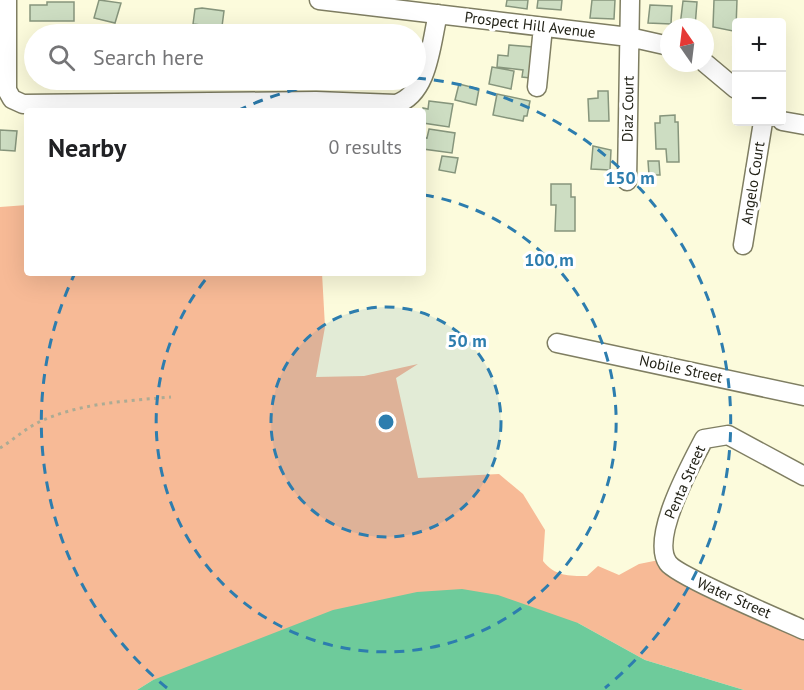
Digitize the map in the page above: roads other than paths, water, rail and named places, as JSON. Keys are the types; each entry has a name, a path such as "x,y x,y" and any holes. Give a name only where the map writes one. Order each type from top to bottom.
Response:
{"street":[{"path":"7,0 7,90 12,99 23,104 316,101 396,104 403,102 415,90"},
{"name":"Prospect Hill Avenue","path":"319,0 397,4 438,14 629,37 660,44"},
{"name":"Diaz Court","path":"627,181 630,0"},
{"path":"426,56 438,14"},
{"path":"537,87 543,27"},
{"path":"714,71 732,86"},
{"path":"786,122 804,125"},
{"name":"Angelo Court","path":"743,245 762,126"},
{"name":"Nobile Street","path":"557,344 804,396"},
{"name":"Penta Street","path":"667,562 663,547 664,529 690,466 704,440 728,435 804,476"},
{"name":"Water Street","path":"667,562 686,577 804,630"}]}
